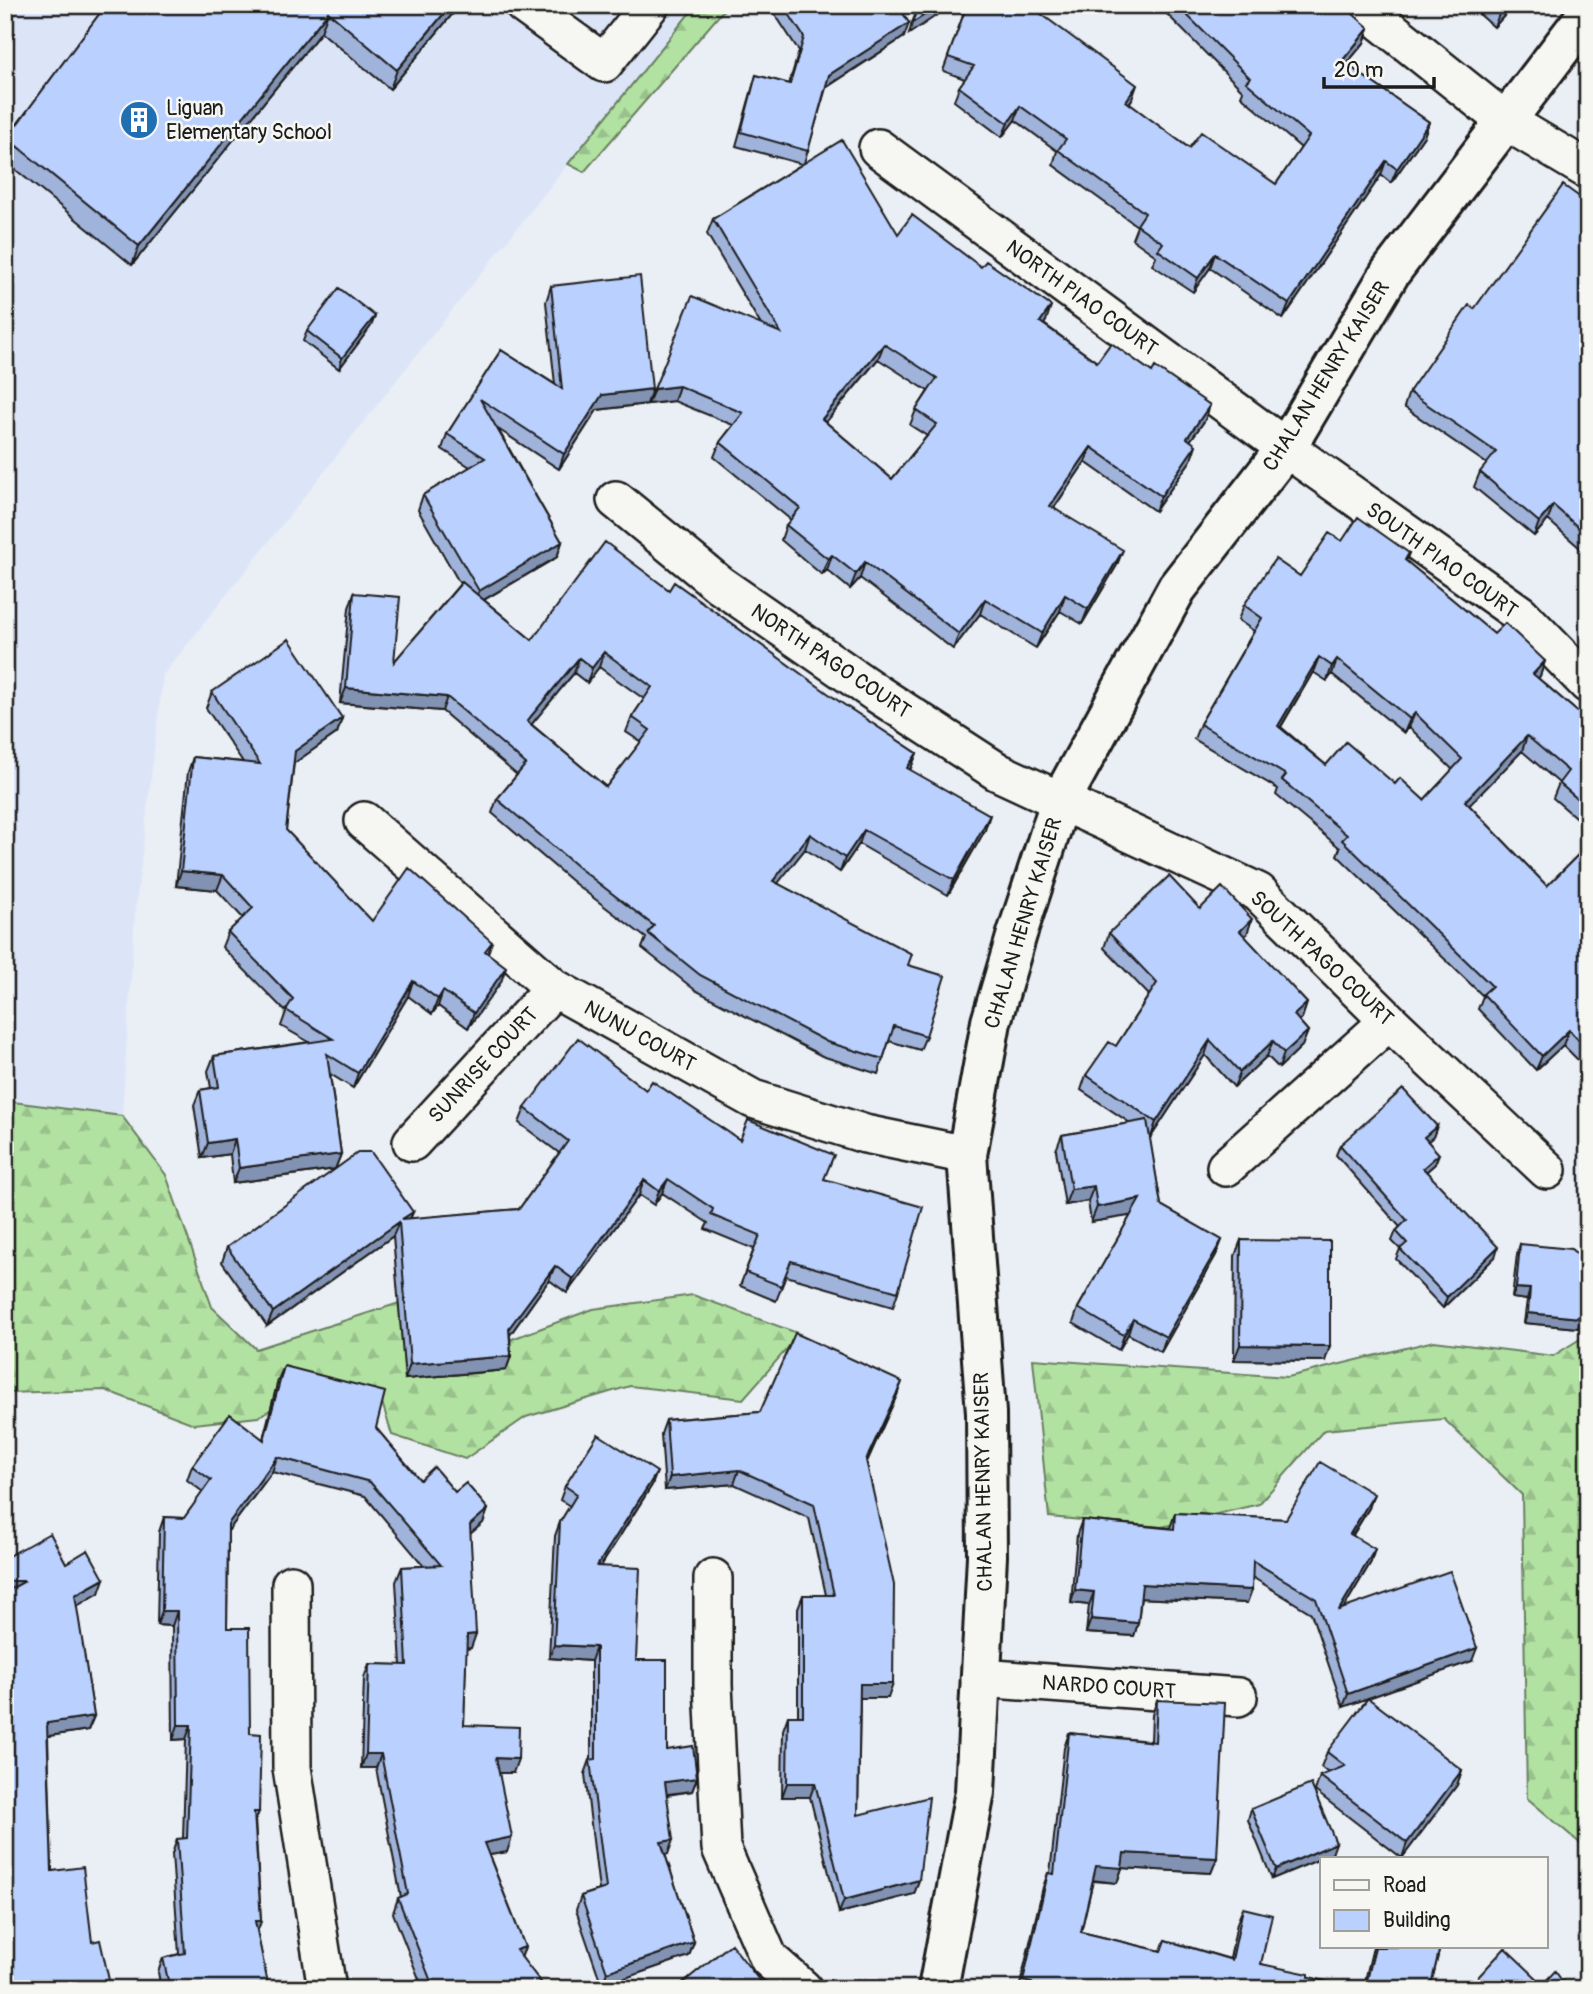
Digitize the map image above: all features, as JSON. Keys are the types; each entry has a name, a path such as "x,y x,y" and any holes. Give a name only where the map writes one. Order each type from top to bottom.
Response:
{"street":[{"path":"524,5 604,62 650,5"},
{"path":"1360,5 1504,120 1588,170"},
{"name":"CHALAN HENRY KAISER","path":"938,1989 975,1793 987,1556 986,1413 967,1155 991,1022 1060,802 1177,588 1286,448 1390,273 1588,13"},
{"name":"NORTH PIAO COURT","path":"878,148 1286,448"},
{"name":"SOUTH PIAO COURT","path":"1286,448 1520,614 1588,684"},
{"name":"NORTH PAGO COURT","path":"615,500 720,585 876,693 998,772 1060,802"},
{"name":"SOUTH PAGO COURT","path":"1060,802 1258,892 1389,1021 1547,1170"},
{"name":"NUNU COURT","path":"364,821 554,988 753,1098 865,1134 967,1155"},
{"name":"SUNRISE COURT","path":"412,1142 554,988"},
{"path":"1226,1167 1389,1021"},
{"path":"713,1578 713,1685 721,1848 769,1959 803,1989"},
{"path":"291,1584 292,1768 327,1989"},
{"name":"NARDO COURT","path":"980,1678 1238,1697"}],"shaded area":[{"path":"5,5 696,5 163,675 135,914 122,1116 5,1100"}],"green space":[{"path":"696,5 728,5 584,172 568,164"},
{"path":"5,1101 122,1116 166,1175 212,1307 256,1349 399,1303 405,1379 506,1370 504,1342 593,1309 693,1295 800,1334 743,1399 630,1386 526,1417 465,1459 392,1435 381,1399 320,1381 258,1417 194,1424 105,1390 5,1393"},
{"path":"1588,1334 1588,1850 1527,1798 1522,1495 1444,1419 1324,1430 1259,1504 1162,1527 1049,1517 1033,1359 1288,1377 1434,1341 1553,1356"}],"building":[{"name":"Liguan Elementary School","path":"106,5 451,5 397,70 328,12 139,246 7,138"},
{"path":"783,5 898,5 909,23 829,75 808,151 741,132 756,75 790,84 804,37"},
{"path":"919,5 940,5 912,23"},
{"path":"967,5 1029,5 1137,85 1126,101 1189,148 1201,132 1276,184 1309,136 1246,82 1250,78 1177,5 1343,5 1369,28 1342,61 1429,122 1397,169 1386,161 1289,304 1215,254 1198,278 1158,250 1163,243 1137,225 1145,213 1058,150 1066,139 1020,106 1008,123 959,87 974,66 948,57"},
{"path":"1492,5 1506,5 1500,12"},
{"path":"842,140 898,234 912,215 981,267 986,261 1051,306 1040,322 1097,362 1111,343 1152,372 1155,367 1210,405 1187,438 1196,445 1161,496 1091,447 1050,506 1123,550 1088,609 1065,595 1042,633 985,599 959,634 865,562 856,574 832,555 828,559 786,525 800,508 720,442 743,413 679,386 654,389 692,296 781,333 713,219","holes":["884,344 937,378 916,410 937,424 892,479 822,419"]},
{"path":"1563,185 1588,203 1588,536 1553,505 1539,522 1480,472 1496,452 1409,392 1469,305 1474,309"},
{"path":"640,276 652,389 602,395 564,454 480,399 562,542 479,591 423,495 485,458 447,434 501,350 562,389 551,286"},
{"path":"339,288 375,316 342,358 307,331"},
{"path":"1358,517 1409,553 1405,560 1494,634 1505,623 1545,661 1533,674 1588,721 1588,808 1559,783 1568,771 1527,736 1465,801 1547,886 1588,845 1588,1050 1569,1030 1542,1056 1483,994 1492,986 1342,840 1347,835 1282,780 1286,775 1200,724 1262,618 1244,605 1275,559 1300,576 1329,533 1342,541","holes":["1319,657 1332,666 1337,659 1410,719 1415,713 1462,759 1424,800 1400,778 1395,784 1346,742 1326,765 1278,726"]},
{"path":"605,542 669,590 674,582 840,702 917,753 907,768 990,815 954,880 864,830 845,858 810,834 773,881 912,954 908,965 945,976 926,1036 894,1026 883,1059 827,1042 700,975 648,933 654,926 497,799 526,764 447,697 346,688 354,593 400,597 394,662 462,582 532,640","holes":["604,652 652,687 632,717 650,730 606,787 527,721 579,658 592,668"]},
{"path":"289,639 342,718 295,751 286,830 372,921 409,868 492,942 485,951 506,967 474,1013 443,991 438,999 413,981 358,1073 327,1054 341,1154 239,1168 235,1139 208,1143 200,1090 219,1087 214,1056 333,1039 286,1010 293,999 228,932 253,908 223,875 181,871 193,757 260,764 212,692"},
{"path":"1169,876 1200,909 1222,887 1252,919 1240,931 1307,1003 1294,1015 1308,1031 1284,1053 1273,1041 1240,1072 1210,1040 1156,1122 1086,1075 1109,1042 1116,1046 1157,983 1109,933"},
{"path":"578,1038 646,1090 652,1081 740,1140 748,1120 834,1155 824,1179 923,1207 898,1292 791,1261 781,1286 745,1272 760,1235 711,1215 713,1209 668,1179 659,1191 644,1180 573,1279 555,1266 509,1328 511,1356 410,1364 399,1222 273,1312 227,1247 359,1152 371,1152 413,1212 402,1219 519,1209 568,1141 525,1108"},
{"path":"1403,1089 1437,1126 1424,1137 1439,1154 1423,1168 1498,1247 1447,1297 1400,1249 1407,1243 1396,1231 1407,1220 1340,1145"},
{"path":"1147,1120 1161,1205 1222,1240 1166,1337 1133,1319 1124,1335 1078,1308 1140,1199 1097,1207 1094,1186 1071,1189 1062,1135"},
{"path":"1241,1240 1330,1241 1330,1346 1240,1345"},
{"path":"1520,1244 1571,1249 1587,1262 1581,1318 1528,1313 1530,1289 1516,1288"},
{"path":"795,1333 902,1382 866,1460 894,1585 893,1684 860,1684 858,1815 929,1797 919,1880 844,1900 815,1783 787,1783 788,1716 803,1716 803,1595 834,1595 814,1504 739,1470 670,1477 666,1420 760,1412"},
{"path":"284,1366 385,1392 376,1428 420,1480 434,1467 455,1492 466,1483 488,1509 470,1525 476,1634 467,1635 464,1725 519,1727 518,1759 496,1758 512,1837 484,1843 525,1947 516,1950 546,1989 434,1989 398,1898 408,1894 381,1754 366,1754 369,1664 407,1665 402,1567 441,1565 370,1482 277,1457 228,1524 227,1628 249,1628 250,1733 261,1734 259,1812 254,1812 261,1921 255,1921 269,1989 170,1989 163,1958 185,1953 177,1839 187,1838 191,1725 178,1725 177,1611 162,1611 164,1517 184,1518 211,1480 192,1466 230,1414 264,1440"},
{"path":"598,1434 657,1472 597,1566 640,1568 636,1660 667,1660 667,1750 693,1746 697,1778 665,1782 673,1840 661,1842 694,1942 607,1972 581,1896 606,1888 590,1760 596,1759 596,1647 554,1645 560,1522 577,1494 565,1486"},
{"path":"1320,1462 1374,1494 1350,1534 1375,1549 1339,1610 1450,1571 1477,1648 1348,1694 1316,1599 1253,1561 1252,1590 1142,1584 1138,1623 1091,1619 1094,1592 1075,1590 1082,1520 1174,1529 1175,1513 1286,1519"},
{"path":"50,1533 66,1563 88,1550 104,1579 75,1595 94,1716 47,1723 52,1871 83,1867 92,1942 100,1940 111,1989 15,1989 5,1944 5,1592 25,1581 5,1581 5,1558"},
{"path":"1368,1698 1462,1770 1407,1843 1320,1776 1345,1766 1327,1752"},
{"path":"1157,1700 1225,1703 1217,1858 1124,1853 1122,1868 1096,1866 1081,1932 1161,1951 1165,1940 1232,1960 1243,1908 1272,1915 1261,1964 1309,1974 1309,1977 1354,1989 1031,1989 1032,1983 1023,1981 1048,1873 1054,1874 1069,1733 1155,1742"},
{"path":"1311,1784 1336,1843 1276,1869 1251,1809"},
{"path":"731,1944 766,1989 675,1989"},
{"path":"1375,1948 1440,1948 1430,1989 1365,1989"},
{"path":"1505,1948 1543,1984 1555,1971 1568,1989 1467,1989"}],"place":[{"name":"Liguan Elementary School","path":"139,120"}]}
